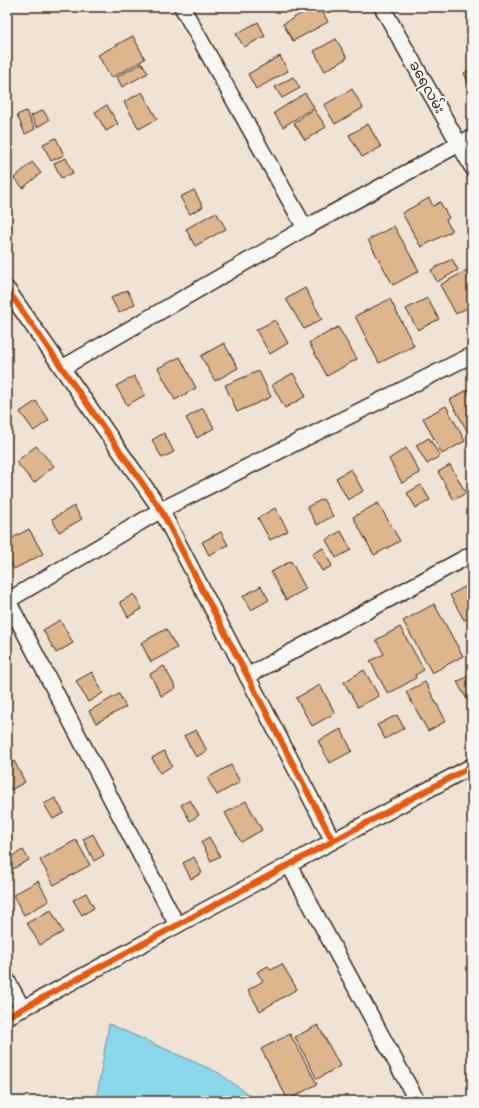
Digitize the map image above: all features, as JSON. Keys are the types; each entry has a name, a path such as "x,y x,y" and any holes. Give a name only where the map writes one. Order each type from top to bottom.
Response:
{"street":[{"path":"182,7 305,228"},
{"name":"ခရေလမ်း","path":"382,7 466,141 472,167"},
{"path":"62,368 305,228 466,141"},
{"path":"7,289 161,510 333,841"},
{"path":"177,926 7,600 161,510 472,355"},
{"path":"247,676 472,554"},
{"path":"7,1017 472,766"},
{"path":"289,865 417,1101"},
{"path":"7,980 23,1009"}],"water":[{"path":"109,1024 219,1073 257,1101 96,1101"}],"building":[{"path":"313,7 320,7 328,22 293,41 283,24"},
{"path":"258,22 265,36 244,47 236,34"},
{"path":"133,36 145,59 111,78 98,55"},
{"path":"336,39 347,58 325,71 314,51"},
{"path":"280,56 288,71 256,89 248,74"},
{"path":"142,63 148,73 122,87 117,77"},
{"path":"472,69 472,91 464,73"},
{"path":"293,77 300,88 282,98 275,87"},
{"path":"352,89 363,108 335,124 324,105"},
{"path":"142,92 157,119 139,129 124,102"},
{"path":"305,93 314,107 283,127 274,113"},
{"path":"107,105 118,124 106,131 95,112"},
{"path":"314,109 326,127 305,140 294,123"},
{"path":"43,110 49,120 37,127 31,116"},
{"path":"26,111 35,129 25,134 17,115"},
{"path":"368,124 381,147 362,157 349,135"},
{"path":"56,138 64,155 51,161 43,144"},
{"path":"66,158 73,173 61,178 54,163"},
{"path":"32,162 41,173 23,188 14,178"},
{"path":"194,190 203,207 190,214 180,197"},
{"path":"429,198 433,206 440,202 449,218 446,220 452,231 421,247 402,213"},
{"path":"216,212 226,229 195,246 186,229"},
{"path":"394,226 419,271 393,285 368,240"},
{"path":"452,259 458,270 437,282 431,270"},
{"path":"469,269 472,274 472,305 456,314 440,285"},
{"path":"305,288 322,319 304,329 286,299"},
{"path":"127,290 135,304 119,313 111,298"},
{"path":"427,298 439,319 418,330 406,309"},
{"path":"390,299 414,346 379,363 355,316"},
{"path":"275,320 288,343 270,354 256,330"},
{"path":"338,327 357,359 327,376 309,343"},
{"path":"224,343 238,368 215,381 201,356"},
{"path":"180,357 196,388 175,400 158,368"},
{"path":"259,371 271,397 237,412 225,385"},
{"path":"293,373 306,396 285,408 272,385"},
{"path":"134,376 145,395 127,405 116,386"},
{"path":"467,390 472,399 472,435 470,436 450,400"},
{"path":"36,401 49,420 34,431 20,412"},
{"path":"446,406 465,441 442,454 423,418"},
{"path":"203,408 214,428 197,438 186,418"},
{"path":"164,433 174,452 162,458 152,440"},
{"path":"429,438 440,456 427,464 416,445"},
{"path":"36,446 54,466 34,483 16,462"},
{"path":"406,448 420,473 402,483 389,459"},
{"path":"450,465 466,493 454,500 438,472"},
{"path":"351,469 363,491 348,500 336,478"},
{"path":"421,485 430,500 416,508 407,493"},
{"path":"323,499 333,516 317,525 307,507"},
{"path":"378,503 400,541 374,555 353,517"},
{"path":"74,506 82,519 59,532 52,519"},
{"path":"275,508 288,531 270,540 258,518"},
{"path":"29,529 43,554 14,569 7,557 7,541"},
{"path":"341,531 351,550 336,558 326,540"},
{"path":"221,532 228,545 209,555 202,542"},
{"path":"323,548 332,566 322,571 312,554"},
{"path":"291,561 306,589 286,600 271,572"},
{"path":"472,583 472,619 471,617 464,620 450,595"},
{"path":"261,586 269,600 251,610 243,596"},
{"path":"134,594 142,609 128,617 120,602"},
{"path":"434,604 463,656 432,673 403,621"},
{"path":"60,620 73,643 56,653 43,630"},
{"path":"400,627 424,670 415,675 416,678 388,694 370,661 384,654 376,640"},
{"path":"166,629 177,648 151,662 141,643"},
{"path":"164,666 176,688 161,696 150,674"},
{"path":"364,670 379,696 358,707 344,682"},
{"path":"92,672 103,693 88,702 76,681"},
{"path":"472,674 472,708 457,682"},
{"path":"425,682 446,721 428,731 406,692"},
{"path":"320,685 335,713 312,726 296,698"},
{"path":"119,694 126,707 96,723 89,711"},
{"path":"397,715 404,728 385,739 377,725"},
{"path":"341,729 352,751 330,763 318,741"},
{"path":"196,730 207,751 196,757 184,736"},
{"path":"164,751 172,766 160,773 152,758"},
{"path":"14,761 25,782 11,790 7,783 7,765"},
{"path":"231,765 240,782 217,795 207,778"},
{"path":"55,798 64,813 53,819 44,804"},
{"path":"190,800 199,815 190,821 181,805"},
{"path":"246,801 262,830 241,842 225,813"},
{"path":"93,834 104,855 94,861 83,839"},
{"path":"209,837 220,856 211,861 201,842"},
{"path":"76,840 90,865 54,885 40,860"},
{"path":"23,850 29,860 7,872 7,859"},
{"path":"194,857 202,873 191,879 183,863"},
{"path":"38,881 49,901 24,915 13,895"},
{"path":"86,893 94,908 82,915 73,900"},
{"path":"51,910 63,932 40,945 27,923"},
{"path":"282,964 297,989 260,1011 248,990 263,981 257,972 268,966 271,970"},
{"path":"318,1025 340,1066 317,1079 295,1037"},
{"path":"290,1034 317,1084 288,1100 261,1049"}],"cycle path":[{"path":"7,289 161,510 333,841"},
{"path":"7,1017 472,766"}]}
